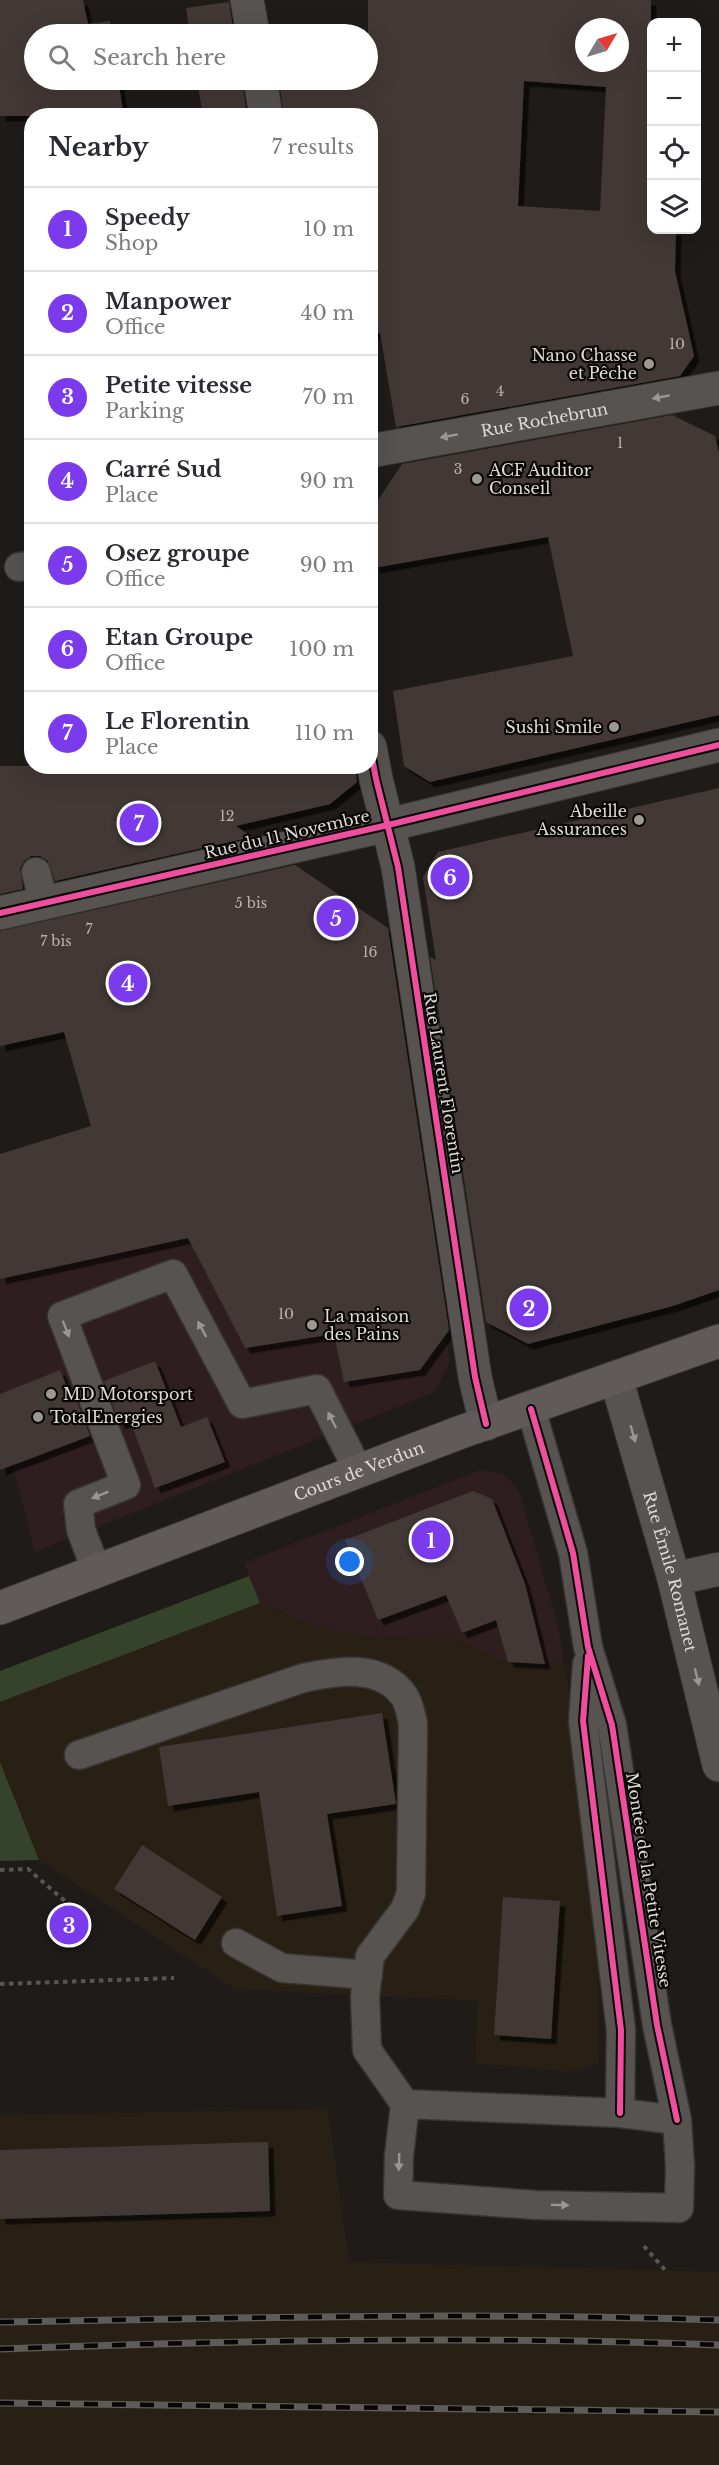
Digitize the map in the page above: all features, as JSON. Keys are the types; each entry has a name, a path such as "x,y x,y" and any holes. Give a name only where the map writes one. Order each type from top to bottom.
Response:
{"main road":[{"name":"Cours de Verdun","path":"0,1608 486,1424 719,1341"}],"street":[{"path":"247,0 251,24"},
{"path":"262,90 265,108"},
{"name":"Rue Rochebrun","path":"378,449 719,388"},
{"name":"Rue du 11 Novembre","path":"0,914 388,825 719,745"},
{"name":"Rue Laurent Florentin","path":"376,774 398,867 475,1377 486,1424"},
{"name":"Rue Émile Romanet","path":"616,1378 674,1579 719,1766"},
{"path":"674,1579 719,1569"}],"lane":[{"path":"36,872 44,903"},
{"path":"97,1572 81,1530 78,1504 126,1485 62,1317 173,1274 242,1404 317,1389 359,1472"},
{"name":"Montée de la Petite Vitesse","path":"405,2104 399,2156 398,2195 536,2205 679,2208 680,2166 677,2120 657,2025 612,1725 588,1647 573,1553 531,1409"},
{"name":"Montée de la Petite Vitesse","path":"588,1647 583,1721 621,2030 620,2113"},
{"path":"79,1755 303,1678 332,1672 364,1671 391,1683 405,1697 413,1723 411,1893 405,1909 370,1956 365,1996 367,2050 405,2104 620,2113 677,2120"},
{"path":"236,1943 282,1968 368,1975"}],"path":[{"path":"0,1870 28,1869 89,1922"},
{"path":"0,1984 174,1978"}],"shaded area":[{"path":"427,1224 450,1362 435,1392 35,1552 0,1417 0,1279 188,1238 201,1262"},
{"path":"480,1470 502,1474 513,1483 520,1494 559,1630 564,1661 545,1664 508,1662 453,1639 377,1637 329,1631 260,1603 244,1563"},
{"path":"260,1603 329,1631 377,1637 453,1639 508,1662 545,1664 564,1661 598,1893 598,2063 573,2072 475,2063 478,2001 234,1989 39,1860 0,1762 0,1702"},
{"path":"328,2109 349,2262 719,2272 719,2465 0,2465 0,2115"}],"green space":[{"path":"249,1576 260,1603 0,1702 0,1671"},
{"path":"0,1762 39,1860 0,1861"}],"building":[{"path":"0,0 83,0 88,24 24,24 24,90 120,90 123,108 24,108 24,116 0,116"},
{"path":"368,0 651,0 651,18 647,18 647,234 676,234 675,271 694,356 680,376 396,427 380,333 378,333 378,108 283,108 280,90 378,90 378,24 368,24","holes":["524,81 606,87 600,211 518,206"]},
{"path":"229,2 232,24 188,24 186,8"},
{"path":"110,21 110,24 88,24"},
{"path":"199,90 243,90 246,108 202,108"},
{"path":"672,415 715,436 719,453 719,715 430,782 404,766 393,691 573,656 548,537 378,567 378,500 402,464"},
{"path":"0,766 24,766 24,774 356,774 357,782 330,804 236,826 252,837 55,881 48,861 40,856 31,856 20,868 23,889 0,894"},
{"path":"719,788 719,1290 673,1306 528,1344 486,1322 430,957 436,960 423,877 438,852"},
{"path":"295,865 388,928 449,1330 420,1370 344,1382 334,1334 245,1348 188,1238 0,1279 0,1154 91,1126 64,1032 0,1046 0,931"},
{"path":"155,1361 181,1427 207,1417 225,1462 155,1488 130,1420 120,1424 104,1381"},
{"path":"60,1370 70,1395 74,1393 90,1436 0,1470 0,1394"},
{"path":"473,1491 492,1499 525,1584 545,1664 508,1662 496,1620 462,1633 446,1595 378,1620 345,1540"},
{"path":"382,1713 396,1804 327,1814 342,1906 277,1916 259,1792 168,1806 159,1747"},
{"path":"142,1845 222,1897 195,1940 114,1889"},
{"path":"503,1897 560,1901 551,2039 494,2035"},
{"path":"268,2142 270,2211 0,2219 0,2150"}],"railway":[{"path":"0,2322 449,2316 719,2320"},
{"path":"0,2349 360,2340 719,2345"},
{"path":"0,2403 719,2412"}],"cycle path":[{"path":"0,913 388,825 719,745"},
{"path":"375,774 398,867 475,1377 486,1424"},
{"path":"531,1409 573,1553 588,1647 612,1725 657,2025 677,2120"},
{"path":"588,1656 583,1721 621,2030 620,2113"}],"place":[{"name":"Nano Chasse et Pêche","path":"649,364"},
{"name":"ACF Auditor Conseil","path":"477,479"},
{"name":"Sushi Smile","path":"614,727"},
{"name":"Abeille Assurances","path":"639,820"},
{"name":"Le Florentin","path":"139,823"},
{"name":"Etan Groupe","path":"450,877"},
{"name":"Osez groupe","path":"336,918"},
{"name":"Carré Sud","path":"128,983"},
{"name":"Manpower","path":"529,1308"},
{"name":"La maison des Pains","path":"312,1325"},
{"name":"MD Motorsport","path":"51,1394"},
{"name":"TotalEnergies","path":"38,1417"},
{"name":"Speedy","path":"431,1540"},
{"name":"Petite vitesse","path":"69,1925"}]}
